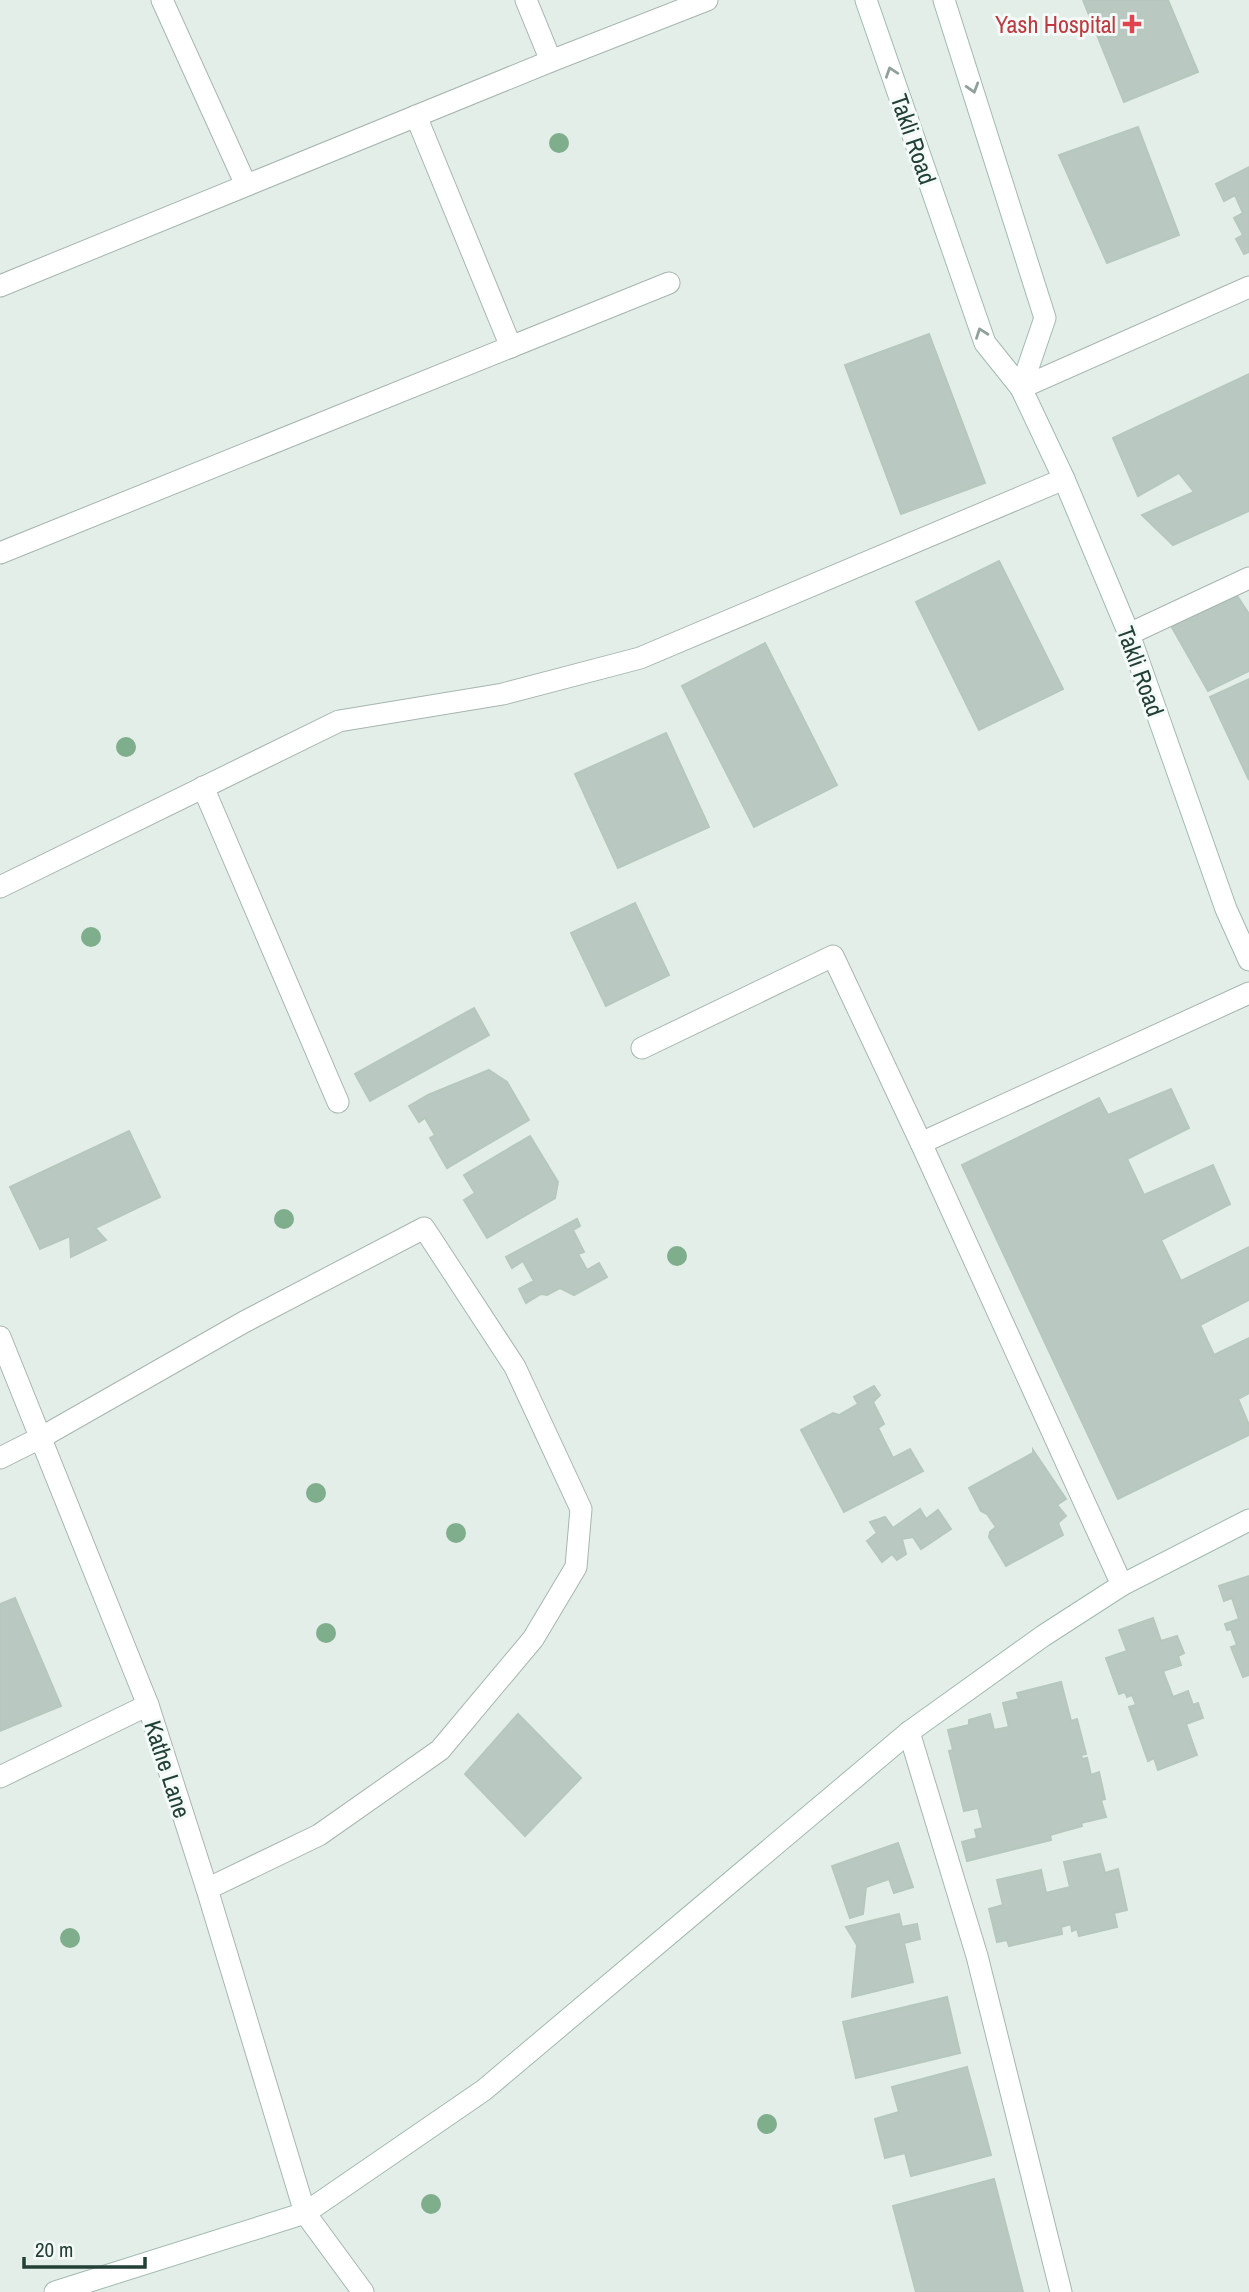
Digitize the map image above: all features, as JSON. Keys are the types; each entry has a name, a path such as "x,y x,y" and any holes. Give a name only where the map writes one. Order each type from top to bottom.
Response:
{"street":[{"path":"162,0 246,185"},
{"path":"526,0 551,61"},
{"path":"0,286 707,0"},
{"path":"944,0 1045,318 1021,388"},
{"name":"Takli Road","path":"869,1 985,343 1021,388 1064,480 1129,634 1226,909 1249,960"},
{"path":"416,116 511,347"},
{"path":"0,554 669,283"},
{"path":"1021,388 1249,287"},
{"path":"0,887 339,721 503,694 640,658 1064,480"},
{"path":"1129,634 1249,578"},
{"path":"204,787 338,1102"},
{"path":"642,1048 833,956 1122,1585"},
{"path":"921,1143 1249,993"},
{"path":"0,1458 42,1437 244,1322 424,1228 515,1367 580,1509 576,1567 533,1639 440,1750 319,1835 207,1889"},
{"name":"Kathe Lane","path":"0,1337 148,1705 305,2213 363,2292"},
{"path":"55,2292 305,2213 484,2090 909,1732 1043,1636 1122,1585 1249,1520"},
{"path":"0,1777 148,1705"},
{"path":"909,1732 977,1956 1060,2292"}],"building":[{"path":"1083,0 1168,0 1198,72 1124,102"},
{"path":"1138,127 1179,235 1107,263 1059,155"},
{"path":"1249,167 1249,252 1244,254 1236,239 1243,235 1234,218 1243,213 1235,195 1224,201 1216,184"},
{"path":"929,334 985,483 901,514 845,365"},
{"path":"1249,374 1249,511 1173,545 1142,515 1194,492 1179,473 1138,496 1113,438"},
{"path":"999,561 1063,689 979,730 916,602"},
{"path":"1236,594 1249,614 1249,671 1208,691 1170,624"},
{"path":"765,643 837,785 754,827 682,686"},
{"path":"1249,679 1249,780 1210,697"},
{"path":"666,733 709,827 618,868 575,774"},
{"path":"635,903 669,975 606,1006 571,933"},
{"path":"474,1008 489,1035 370,1101 355,1074"},
{"path":"489,1070 507,1082 529,1120 447,1168 430,1138 435,1135 425,1118 419,1122 409,1106 428,1095"},
{"path":"1171,1089 1189,1128 1127,1159 1144,1195 1213,1165 1230,1204 1161,1240 1181,1281 1249,1247 1249,1300 1200,1325 1214,1355 1249,1338 1249,1393 1238,1399 1249,1425 1249,1435 1118,1499 962,1165 1099,1098 1108,1115"},
{"path":"129,1131 160,1197 95,1228 106,1240 71,1257 70,1236 40,1249 10,1187"},
{"path":"530,1136 558,1182 555,1198 487,1238 464,1200 475,1193 464,1175"},
{"path":"577,1219 580,1226 573,1230 584,1252 578,1254 587,1270 599,1263 607,1277 574,1295 560,1288 547,1295 541,1294 526,1303 519,1289 534,1281 523,1261 512,1268 506,1257"},
{"path":"874,1386 880,1395 873,1402 884,1424 878,1428 893,1458 910,1449 923,1471 844,1512 801,1430 833,1413 839,1415 858,1404 854,1397"},
{"path":"1033,1450 1066,1499 1057,1505 1066,1516 1058,1523 1063,1535 1006,1566 989,1537 996,1527 987,1514 981,1511 969,1488 1033,1453"},
{"path":"920,1509 926,1519 938,1510 951,1529 921,1549 913,1537 902,1539 906,1554 897,1560 892,1554 882,1562 867,1541 877,1533 870,1522 885,1517 893,1528"},
{"path":"1249,1576 1249,1675 1243,1677 1231,1647 1237,1645 1231,1629 1227,1630 1225,1624 1239,1619 1232,1598 1224,1601 1219,1586"},
{"path":"15,1598 61,1706 0,1731 0,1604"},
{"path":"1153,1618 1161,1641 1177,1636 1184,1653 1178,1656 1181,1665 1163,1671 1173,1697 1188,1691 1193,1705 1198,1703 1203,1718 1186,1724 1197,1755 1158,1770 1154,1758 1148,1761 1129,1707 1136,1705 1132,1695 1127,1697 1125,1692 1119,1694 1106,1658 1127,1651 1119,1630"},
{"path":"1061,1682 1071,1721 1077,1719 1086,1754 1081,1755 1082,1759 1087,1758 1091,1775 1099,1772 1105,1799 1101,1800 1106,1817 1050,1835 1051,1840 967,1861 962,1842 977,1838 975,1830 983,1828 978,1808 964,1811 949,1751 953,1750 948,1730 969,1725 969,1720 990,1714 994,1730 1009,1727 1003,1703 1019,1699 1017,1693"},
{"path":"518,1714 581,1778 525,1836 465,1774"},
{"path":"898,1843 913,1887 894,1893 889,1879 866,1887 863,1914 850,1918 832,1866"},
{"path":"1100,1854 1105,1873 1118,1869 1127,1910 1114,1913 1117,1927 1079,1936 1077,1929 1072,1931 1071,1924 1061,1927 1062,1934 1009,1946 1007,1940 997,1942 989,1909 1003,1905 997,1880 1041,1870 1046,1893 1070,1887 1064,1862"},
{"path":"899,1914 902,1927 917,1924 920,1939 904,1943 913,1982 852,1997 857,1945 846,1927"},
{"path":"947,1997 960,2053 856,2078 843,2022"},
{"path":"967,2067 991,2155 911,2176 905,2153 885,2158 875,2119 899,2112 892,2087"},
{"path":"994,2179 1023,2292 916,2292 893,2206"}],"place":[{"name":"Yash Hospital","path":"1132,24"}]}
